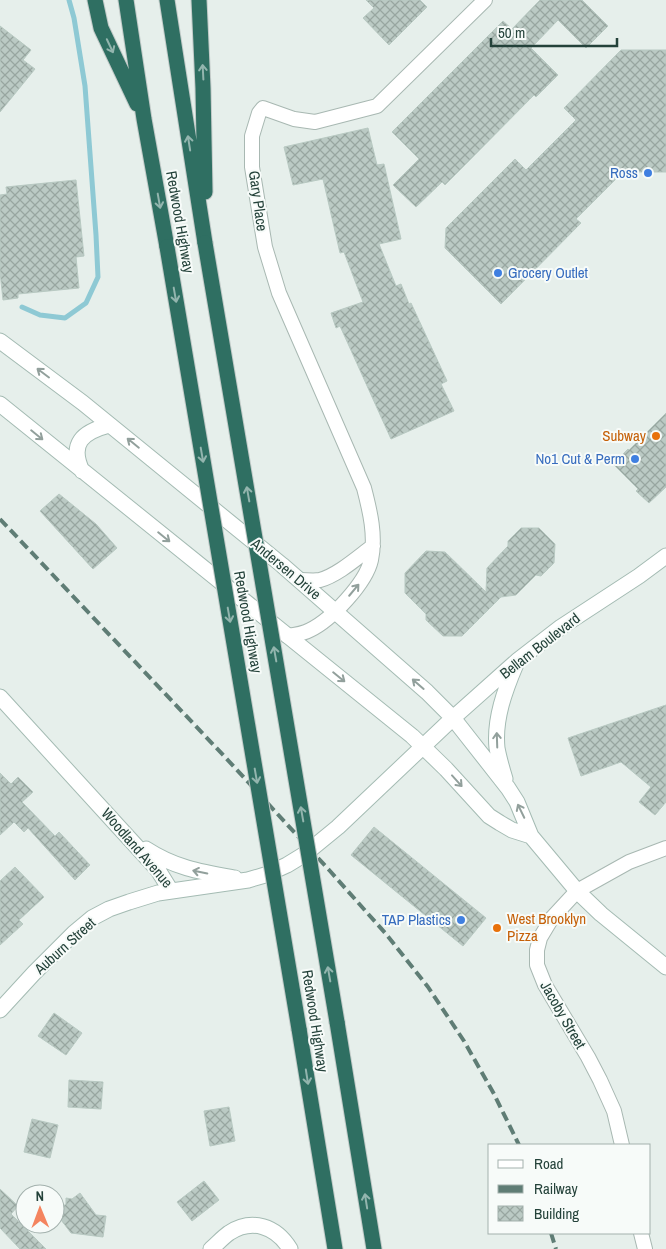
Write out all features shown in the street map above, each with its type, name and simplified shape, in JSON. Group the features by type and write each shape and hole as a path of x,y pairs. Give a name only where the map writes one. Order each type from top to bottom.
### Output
{"highway":[{"path":"95,0 102,28 144,119"},
{"name":"Redwood Highway","path":"126,0 144,119 335,1249"},
{"name":"Redwood Highway","path":"167,0 205,243 374,1249"},
{"path":"199,0 204,88 205,243"}],"main road":[{"name":"Andersen Drive","path":"0,341 109,425 300,580 427,692 452,718 508,788 517,802 531,836 578,891 601,914 666,967"},
{"path":"0,404 423,746 488,816 512,830 531,836"},
{"path":"82,471 76,452 78,445 82,439 94,430 109,425"},
{"name":"Bellam Boulevard","path":"423,746 452,718 518,661 561,627 666,556"},
{"path":"508,788 497,748 497,724 504,695 518,661"},
{"name":"Woodland Avenue","path":"0,697 158,870 171,891 248,880 265,875 305,854 367,801 423,746"},
{"path":"130,839 159,858 174,864 202,872 248,880"},
{"name":"Auburn Street","path":"0,1010 41,966 92,918 129,902 171,891"},
{"path":"211,1249 229,1233 252,1225 262,1226 272,1231 282,1238 290,1249"}],"street":[{"name":"Gary Place","path":"288,636 308,632 317,626 336,611 364,578 372,558 372,529 364,488 280,293 270,264 265,247 252,167 252,136 259,114 263,108 294,119 315,122 376,106 485,0"},
{"path":"300,580 310,581 328,577 373,546"},
{"name":"Jacoby Street","path":"622,1144 614,1111 600,1080 544,985 537,965 537,950 546,926 578,891 629,862 666,848"},
{"path":"641,1234 645,1249"}],"building":[{"path":"366,0 420,0 427,7 389,45 363,18 374,8"},
{"path":"540,0 582,0 608,26 586,48 558,20 531,48 558,75 536,97 534,95 445,185 442,182 416,207 393,185 419,159 392,132 503,21 512,29"},
{"path":"0,26 31,50 23,60 35,69 0,112"},
{"path":"621,50 666,50 666,172 623,172 576,219 581,223 501,304 445,248 446,228 515,159 526,170 576,120 564,108"},
{"path":"368,128 377,165 384,164 401,239 379,244 396,286 401,284 447,381 441,384 454,411 391,439 340,326 336,328 331,313 363,302 344,252 340,253 323,179 293,185 284,147"},
{"path":"76,180 84,256 76,257 79,288 18,294 18,298 3,300 0,272 0,195 7,194 6,187"},
{"path":"666,413 666,487 649,503 613,464"},
{"path":"59,494 96,524 117,548 93,569 40,511"},
{"path":"521,528 539,528 555,544 554,563 541,576 536,575 516,595 501,597 462,636 443,636 426,620 426,614 405,593 405,573 426,551 445,552 486,592 487,568 508,546 508,541"},
{"path":"666,705 666,802 655,815 639,802 651,787 621,762 581,776 568,738"},
{"path":"0,773 11,784 18,777 33,792 22,802 55,836 59,832 90,865 75,880 28,828 24,832 14,822 0,835"},
{"path":"374,827 486,918 463,946 351,855"},
{"path":"15,867 44,897 19,920 23,924 0,945 0,881"},
{"path":"54,1013 82,1033 66,1055 38,1036"},
{"path":"69,1080 103,1082 101,1109 68,1107"},
{"path":"229,1107 235,1141 210,1146 204,1111"},
{"path":"32,1119 58,1125 50,1158 24,1152"},
{"path":"204,1181 219,1200 192,1221 177,1202"},
{"path":"0,1189 15,1203 15,1209 11,1214 15,1218 15,1234 31,1234 46,1249 20,1249 0,1228"},
{"path":"80,1193 96,1215 106,1216 103,1237 71,1233 65,1225 65,1205 66,1198 72,1199"}],"waterway":[{"path":"22,307 40,315 65,318 86,303 98,277 85,86 74,18 69,0"}],"railway":[{"path":"0,519 225,757 386,934 428,987 464,1041 494,1094 519,1144"},
{"path":"551,1234 556,1249"}],"place":[{"name":"Ross","path":"648,173"},
{"name":"Grocery Outlet","path":"498,273"},
{"name":"Subway","path":"656,436"},
{"name":"No1 Cut & Perm","path":"635,459"},
{"name":"TAP Plastics","path":"461,920"},
{"name":"West Brooklyn Pizza","path":"497,928"}]}
